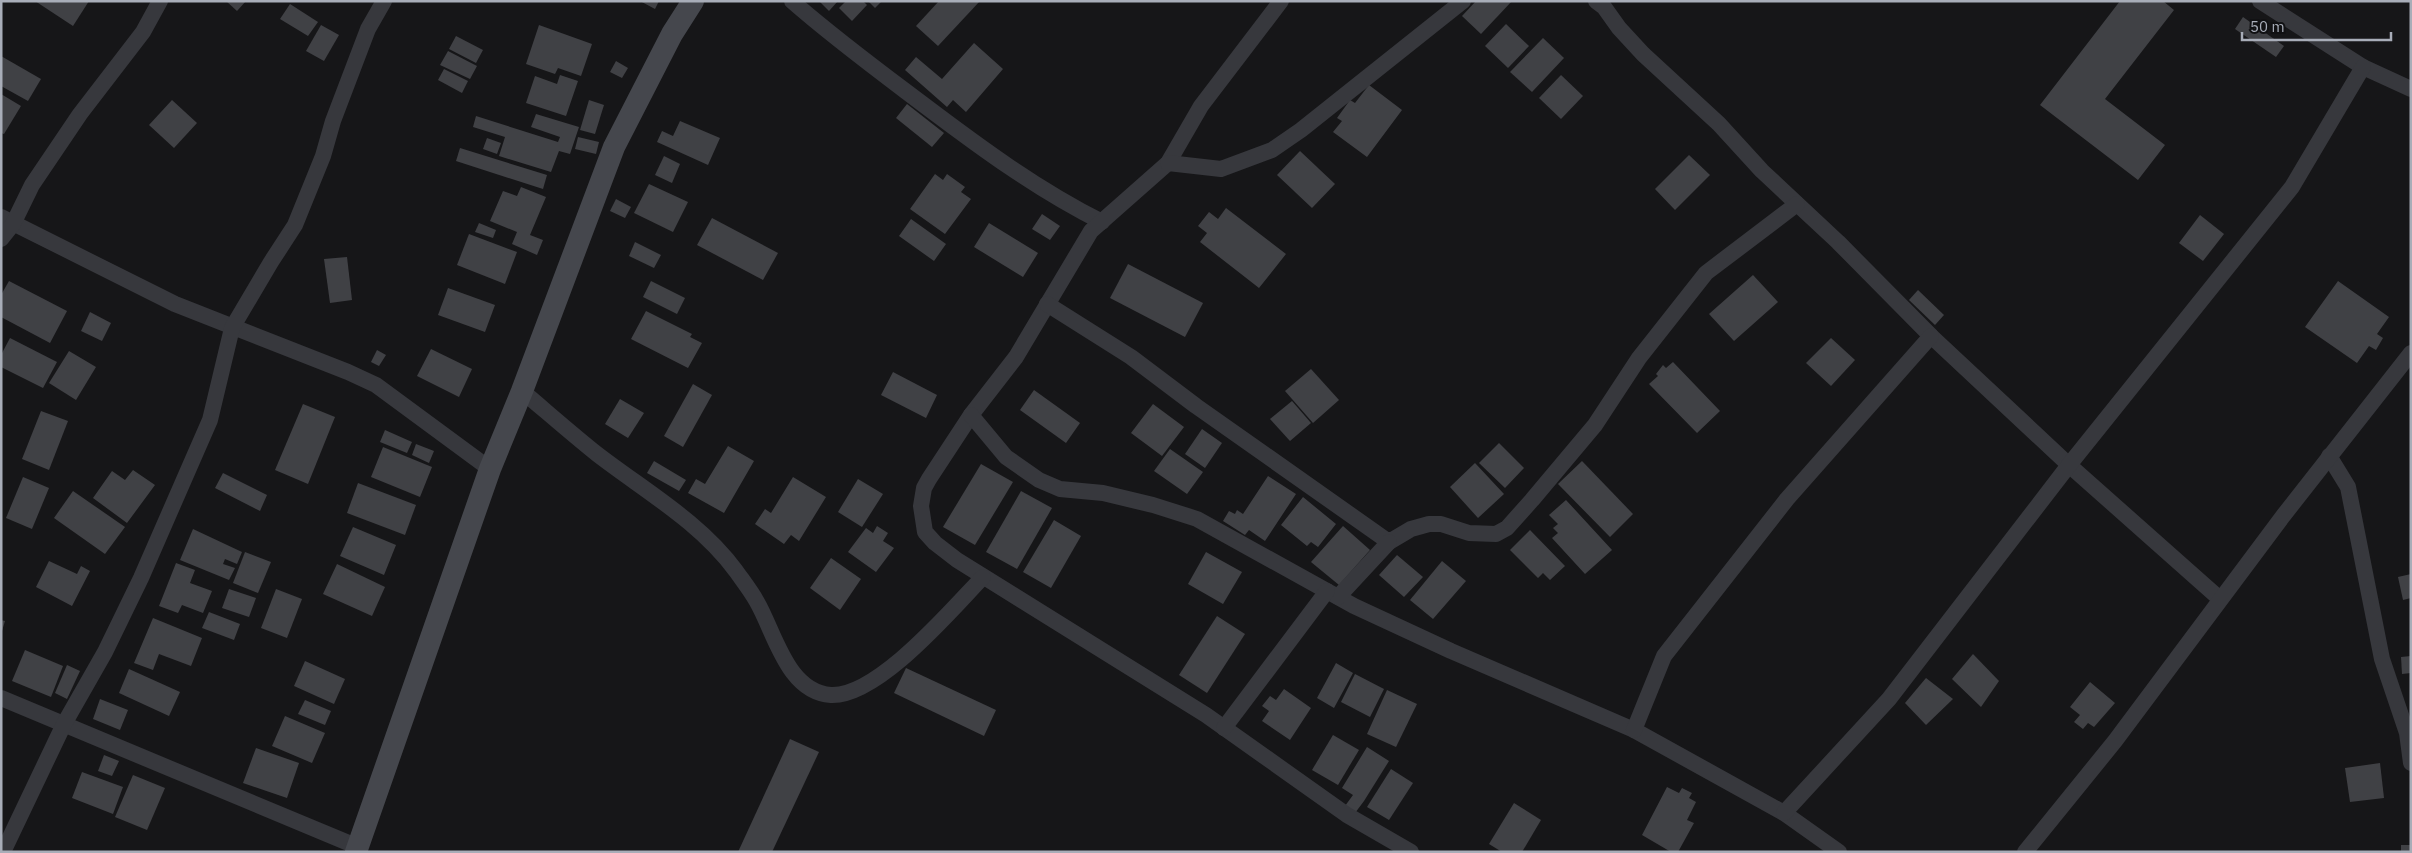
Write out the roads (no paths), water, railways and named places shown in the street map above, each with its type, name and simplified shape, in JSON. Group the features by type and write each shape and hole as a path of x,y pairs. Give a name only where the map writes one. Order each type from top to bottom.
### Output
{"main road":[{"path":"357,849 490,468 522,391 614,147 672,34 693,1"}],"street":[{"path":"1,239 7,220 80,114 143,32 160,1"},
{"path":"3,852 64,724 101,660 142,578 210,420 232,328 295,225 323,156 333,121 368,29 384,1"},
{"path":"792,1 834,38 955,128 1040,188 1102,222"},
{"path":"1281,1 1201,106 1168,163 1091,231 1016,357 971,415 924,488 921,514 925,532 935,543 983,577 1224,728 1348,815 1410,852"},
{"path":"1168,163 1221,170 1272,150 1301,130 1463,1"},
{"path":"1596,1 1604,7 1619,28 1643,54 1719,124 1762,171 1932,336 2069,465 2220,599"},
{"path":"2260,1 2363,67 2411,89"},
{"path":"1784,813 1890,699 2069,465 2292,187 2363,67"},
{"path":"1224,728 1333,594 1389,542 1411,529 1429,524 1441,524 1469,533 1496,534 1507,528 1595,424 1639,358 1706,273 1797,204"},
{"path":"7,220 175,304 348,372 376,385 490,468"},
{"path":"1047,304 1131,357 1196,406 1389,542"},
{"path":"1634,730 1664,656 1787,499 1932,336"},
{"path":"2025,852 2115,741 2329,456 2411,353"},
{"path":"522,391 596,453 692,524 735,569 751,593 793,673 804,684 819,692 834,695 860,689 911,651 983,577"},
{"path":"971,415 1006,457 1039,480 1060,489 1103,493 1154,505 1197,520 1333,594 1459,655 1634,730 1784,813 1839,852"},
{"path":"2329,456 2348,487 2382,660 2407,733 2411,763"},
{"path":"1,698 357,849"}]}
